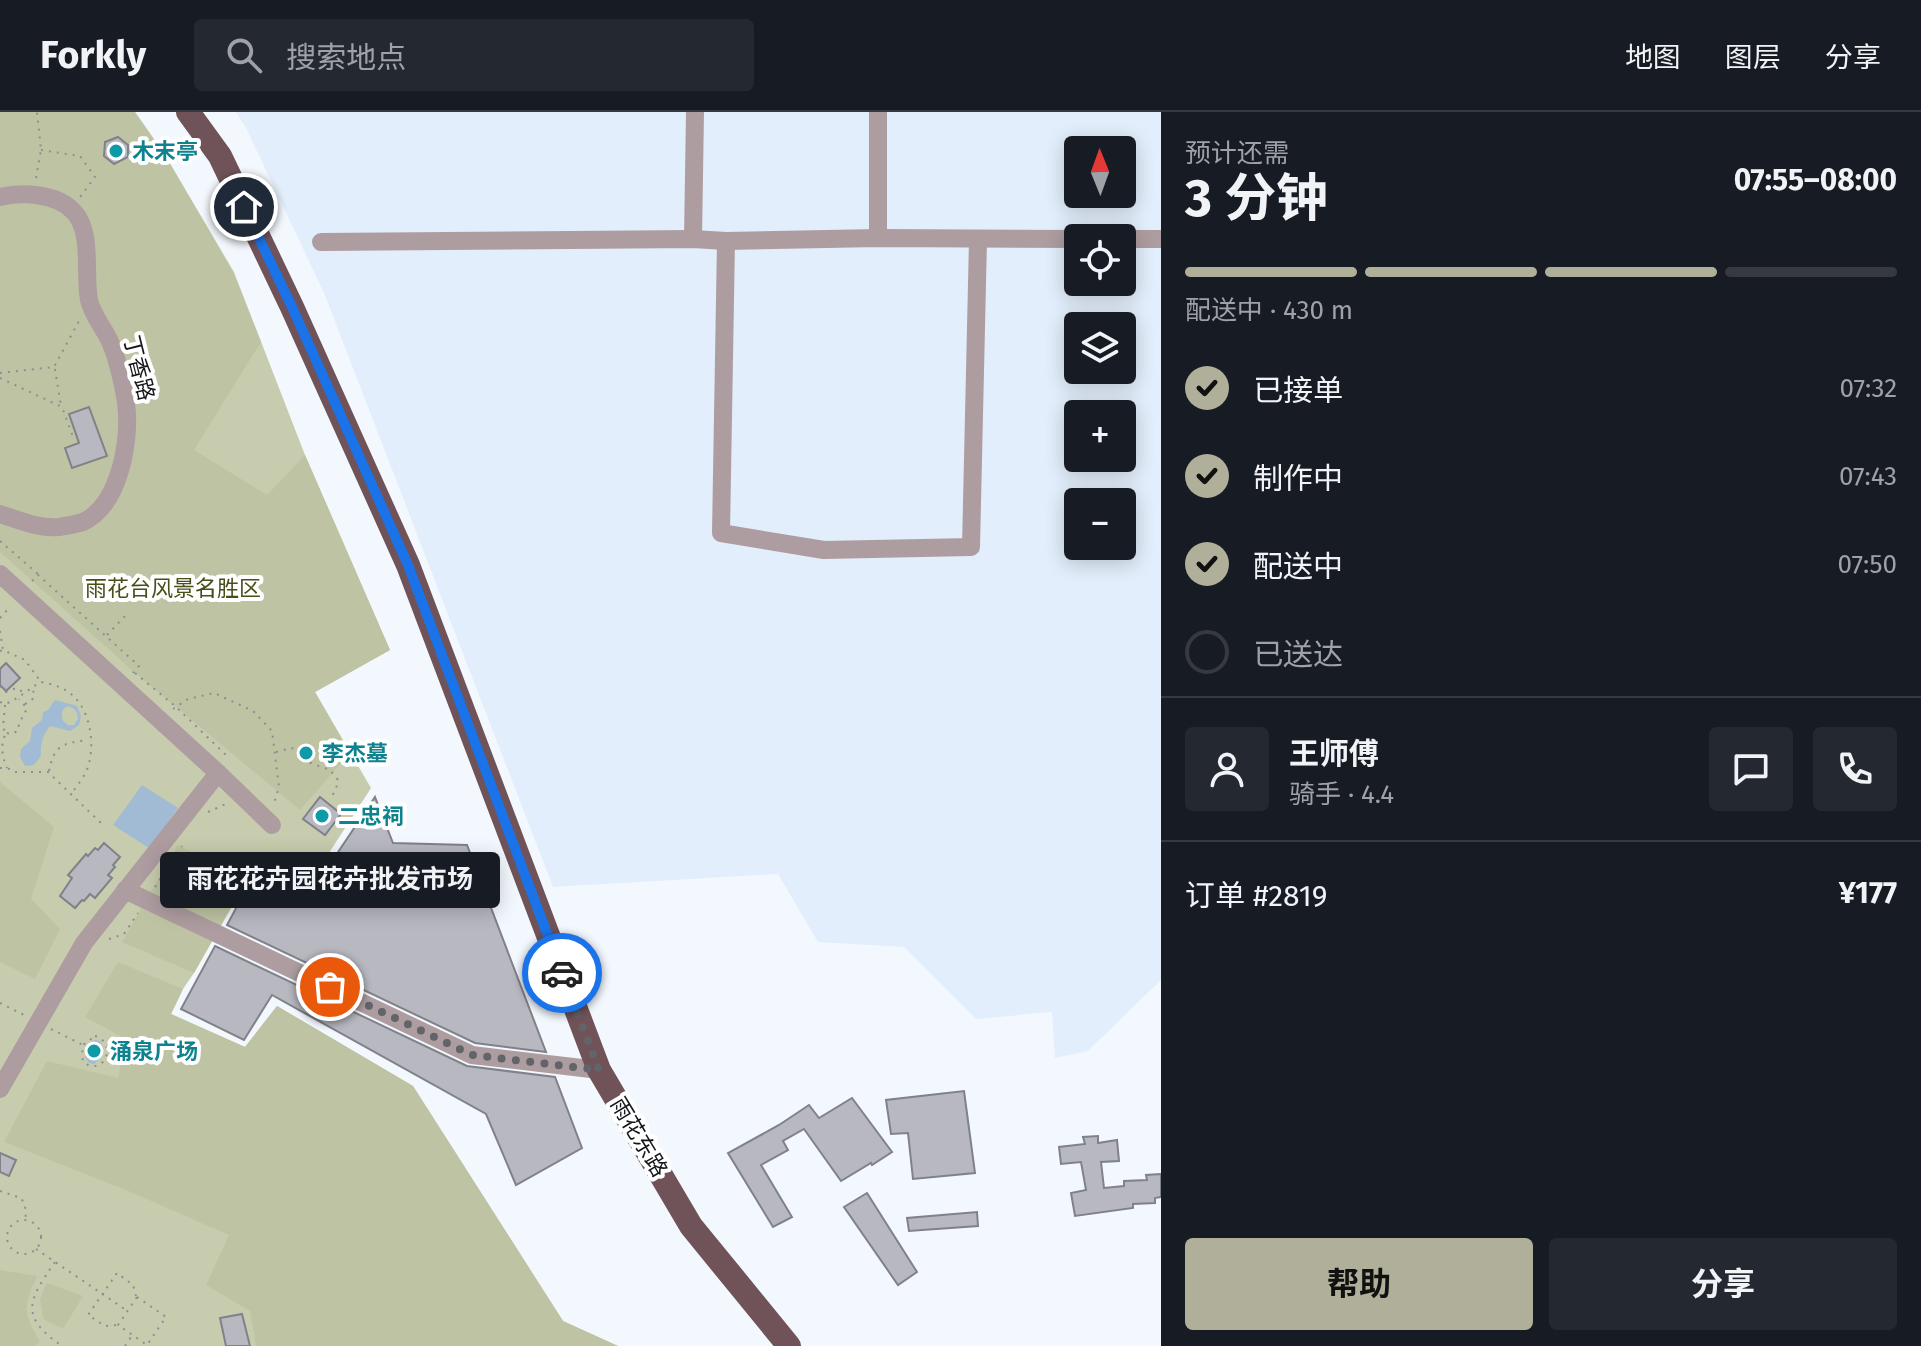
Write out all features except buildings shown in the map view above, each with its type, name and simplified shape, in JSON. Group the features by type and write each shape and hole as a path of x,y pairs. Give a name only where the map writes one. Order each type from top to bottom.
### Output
{"main road":[{"name":"雨花东路","path":"188,112 220,156 408,565 599,1070 691,1226 789,1346"}],"street":[{"path":"693,239 695,112"},
{"path":"878,112 878,238"},
{"path":"0,197 34,194 57,200 72,209"},
{"name":"丁香路","path":"0,514 33,525 56,527 83,522 104,505 118,480 125,447 126,404 111,345 89,303 81,221 72,209"},
{"path":"321,242 1064,239"},
{"path":"1136,239 1161,239"},
{"path":"726,241 721,533 824,550 971,547 978,240"},
{"path":"0,574 128,679 163,723 268,821"},
{"path":"1,1085 84,943 218,773"},
{"path":"125,890 472,1055 599,1070"}],"path":[{"path":"34,194 41,150 37,112"},
{"path":"41,150 80,156 95,177 72,209"},
{"path":"73,437 62,407 54,367 89,303"},
{"path":"0,373 54,367"},
{"path":"0,378 62,407"},
{"path":"0,541 139,666 128,679 175,706 226,755 218,773"},
{"path":"21,593 38,575"},
{"path":"106,636 127,614"},
{"path":"0,631 1,650 25,660 41,682"},
{"path":"0,702 5,704 19,699 41,682 55,685 71,694 82,706 88,720 91,750 86,773 71,794"},
{"path":"0,686 6,692 16,688 23,693"},
{"path":"24,705 34,697 32,687"},
{"path":"163,723 175,706 188,699 214,693 253,711 272,731 275,752 279,787 268,821"},
{"path":"5,704 1,727 11,734 18,731 18,724 27,708 19,699"},
{"path":"6,733 2,756 7,768"},
{"path":"48,772 57,748 70,742 90,740"},
{"path":"275,752 292,748 305,761 330,770 338,780 331,798"},
{"path":"0,768 15,772 48,772 101,823"},
{"path":"192,806 203,814 220,808 239,794"},
{"path":"101,942 124,934 186,840"},
{"path":"0,1003 83,1045"},
{"path":"95,1036 102,1038 107,1049 103,1062 96,1066 84,1063 83,1045 95,1036"},
{"path":"0,1191 21,1198 25,1205 26,1221"},
{"path":"26,1221 36,1225 41,1240 36,1249 20,1254 8,1242 8,1231 16,1222 26,1221"},
{"path":"36,1249 127,1311"},
{"path":"55,1262 33,1297 33,1308 34,1319 40,1329 61,1345"},
{"path":"117,1273 133,1285 137,1297 166,1317 147,1345 118,1325 105,1326 88,1315 102,1294 117,1273"},
{"path":"118,1325 137,1297"},
{"path":"125,1346 133,1335"},
{"path":"54,1346 61,1345"}],"shaded area":[{"path":"236,112 1161,112 1161,980 1088,1051 1055,1058 1052,1012 976,1019 904,947 818,942 778,874 553,887 324,293"}],"green space":[{"name":"雨花台风景名胜区","path":"0,112 135,112 165,155 234,272 305,455 390,650 315,692 371,788 305,890 257,863 171,1014 245,1047 277,1006 413,1086 563,1321 618,1346 0,1346"},
{"path":"0,112 135,112 165,155 233,272 261,342 194,450 267,495 305,455 390,650 315,692 350,753 300,810 134,672 0,552"},
{"path":"0,782 54,827 31,899 60,929 35,979 0,962"},
{"path":"178,845 246,880 194,973 122,942"},
{"path":"118,962 183,989 171,1014 245,1047 277,1006 413,1086 563,1321 618,1346 256,1346 250,1311 206,1285 229,1235 4,1142 47,1061 118,1078 126,1039 85,1017"},
{"path":"0,1270 37,1276 27,1303 30,1324 40,1342 36,1346 0,1346"},
{"path":"47,1283 83,1296 63,1329 43,1319 40,1299"}],"water":[{"path":"55,700 77,706 81,716 79,725 70,731 50,726 42,740 41,756 34,765 25,766 20,757 21,749 30,741 32,728 42,720 43,712","holes":["67,706 76,710 78,719 74,725 68,725 62,719"]},
{"path":"142,785 178,808 149,848 113,825"},
{"path":"94,1040 100,1041 103,1047 101,1058 94,1064 85,1057 87,1046"}],"way so far":[{"path":"330,987 472,1055 599,1070 562,973"}],"place":[{"name":"木末亭","path":"116,151"},
{"name":"李杰墓","path":"306,753"},
{"name":"二忠祠","path":"322,816"},
{"name":"雨花花卉园花卉批发市场","path":"330,987"},
{"name":"涌泉广场","path":"94,1051"}],"route":[{"path":"244,207 408,565 562,973"}]}
